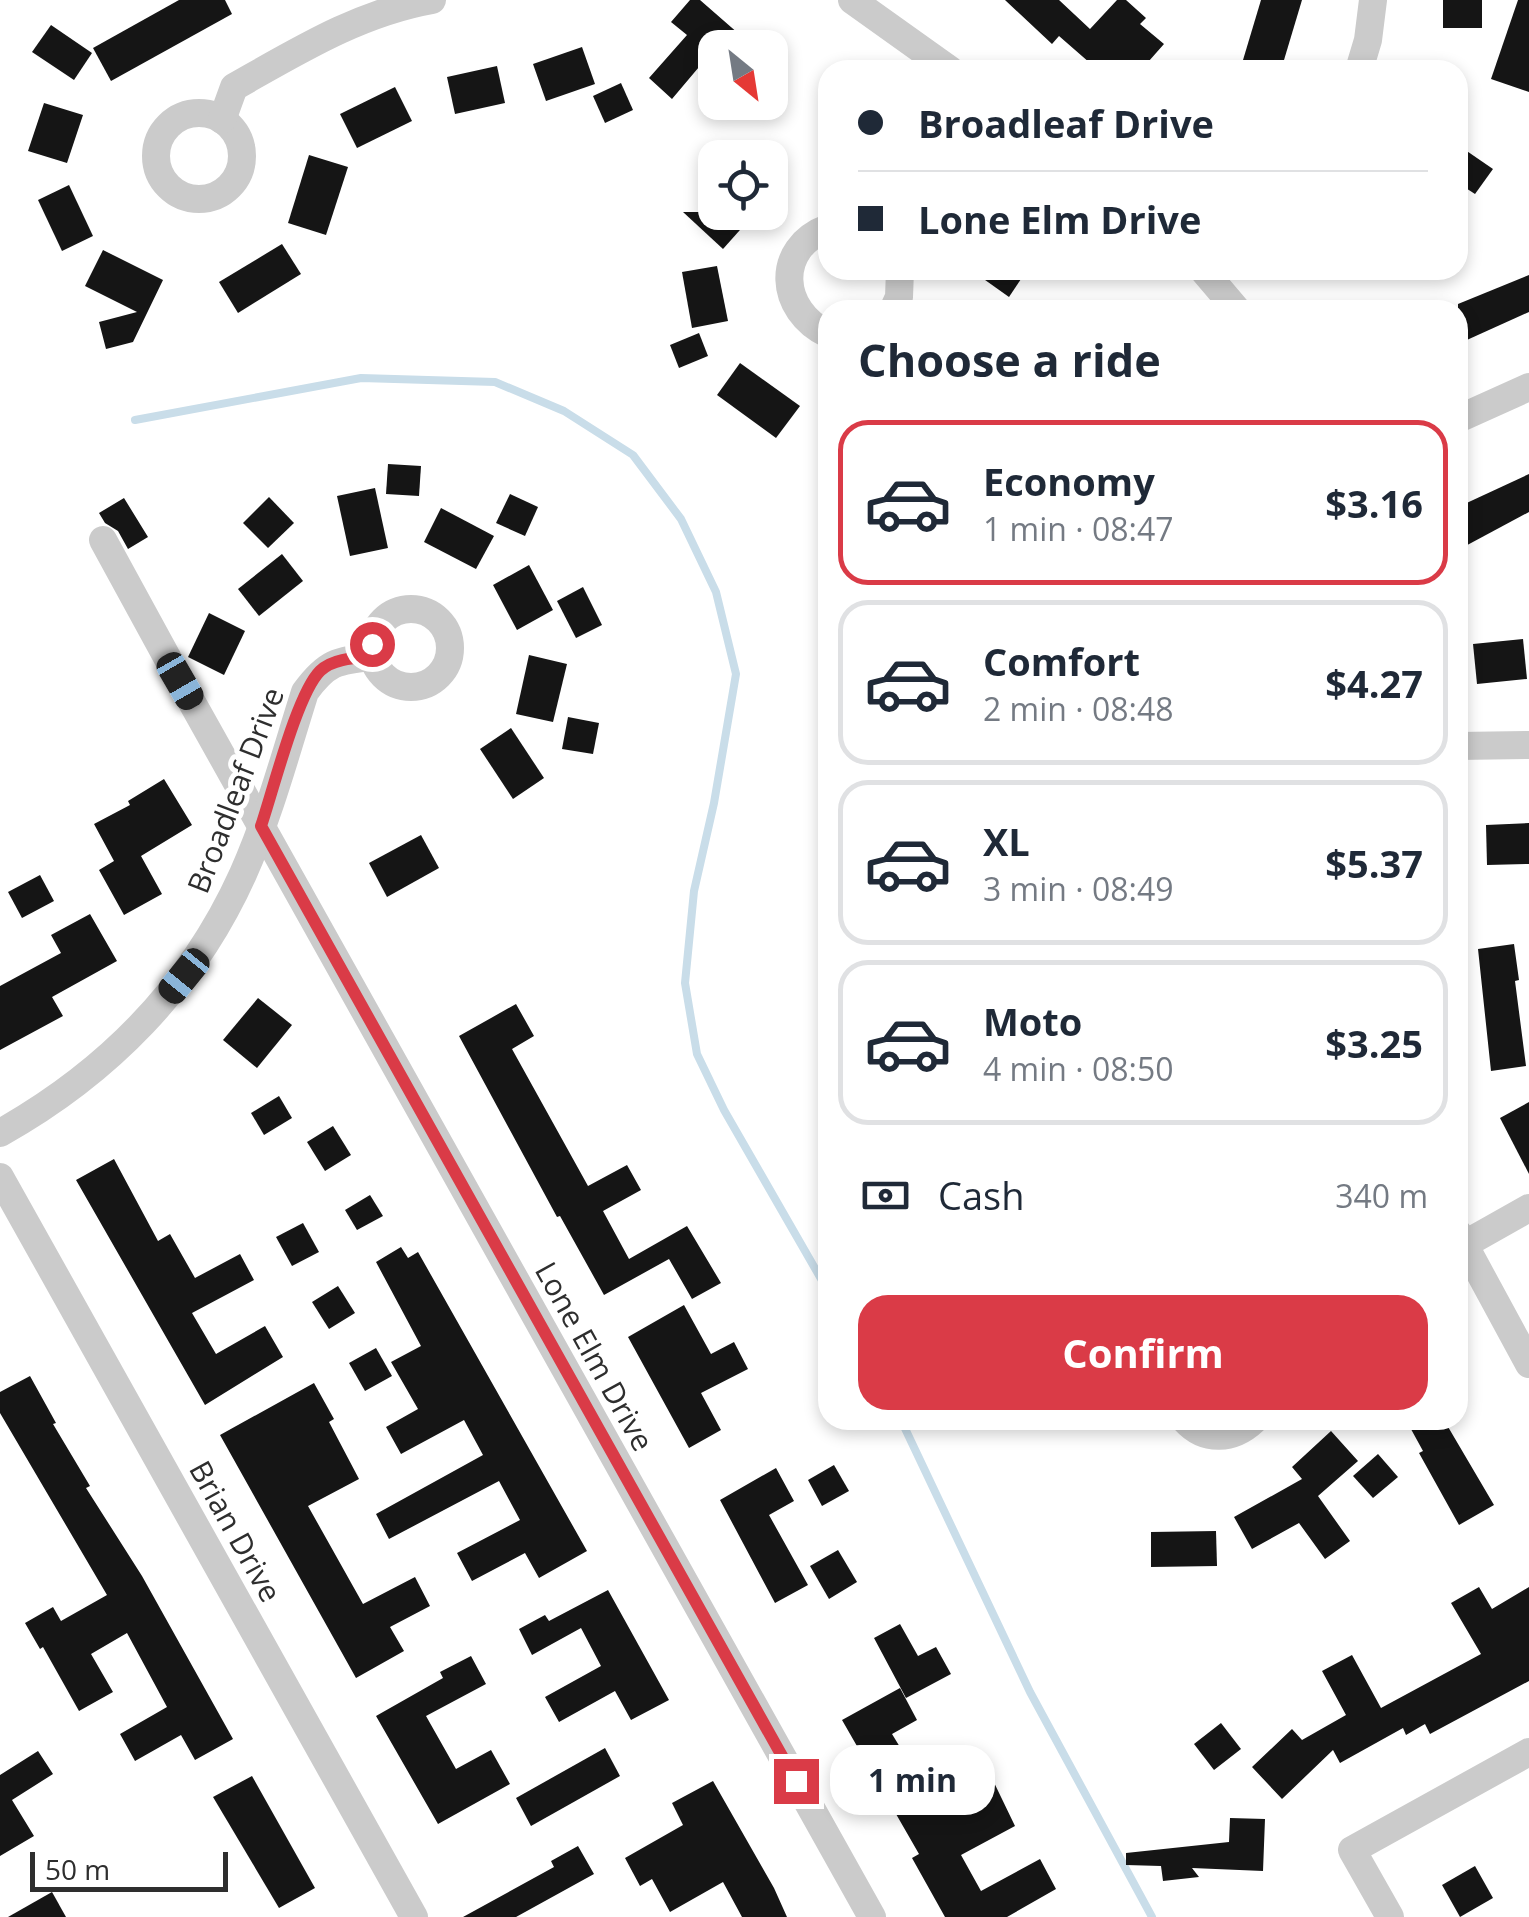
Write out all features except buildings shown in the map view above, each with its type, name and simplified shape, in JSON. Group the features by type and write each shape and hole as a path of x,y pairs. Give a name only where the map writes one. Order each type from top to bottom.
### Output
{"street":[{"path":"222,120 234,87 368,16 432,0"},
{"path":"852,0 936,60"},
{"path":"1362,60 1373,0"},
{"path":"818,234 795,254 789,286 801,316 818,330"},
{"path":"1212,280 1228,300"},
{"path":"1468,415 1529,386"},
{"name":"Lone Elm Drive","path":"103,540 872,1917"},
{"name":"Broadleaf Drive","path":"0,1133 58,1098 102,1064 149,1019 184,976 217,926 244,872 305,692 322,668 346,659 372,657"},
{"path":"1468,746 1529,746"},
{"name":"Brian Drive","path":"0,1177 414,1917"},
{"path":"1468,1238 1529,1208"},
{"path":"1468,1258 1529,1364"},
{"path":"1198,1430 1214,1436 1243,1430"},
{"path":"1390,1917 1352,1850 1529,1752"}],"waterway":[{"path":"135,420 361,378 495,382 564,411 633,455 681,519 716,592 736,674 694,891 685,983 697,1054 724,1110 818,1274"},
{"path":"906,1430 1030,1692 1152,1917"}],"route":[{"path":"372,644 372,657 346,659 322,668 305,692 261,826 796,1781"}]}
